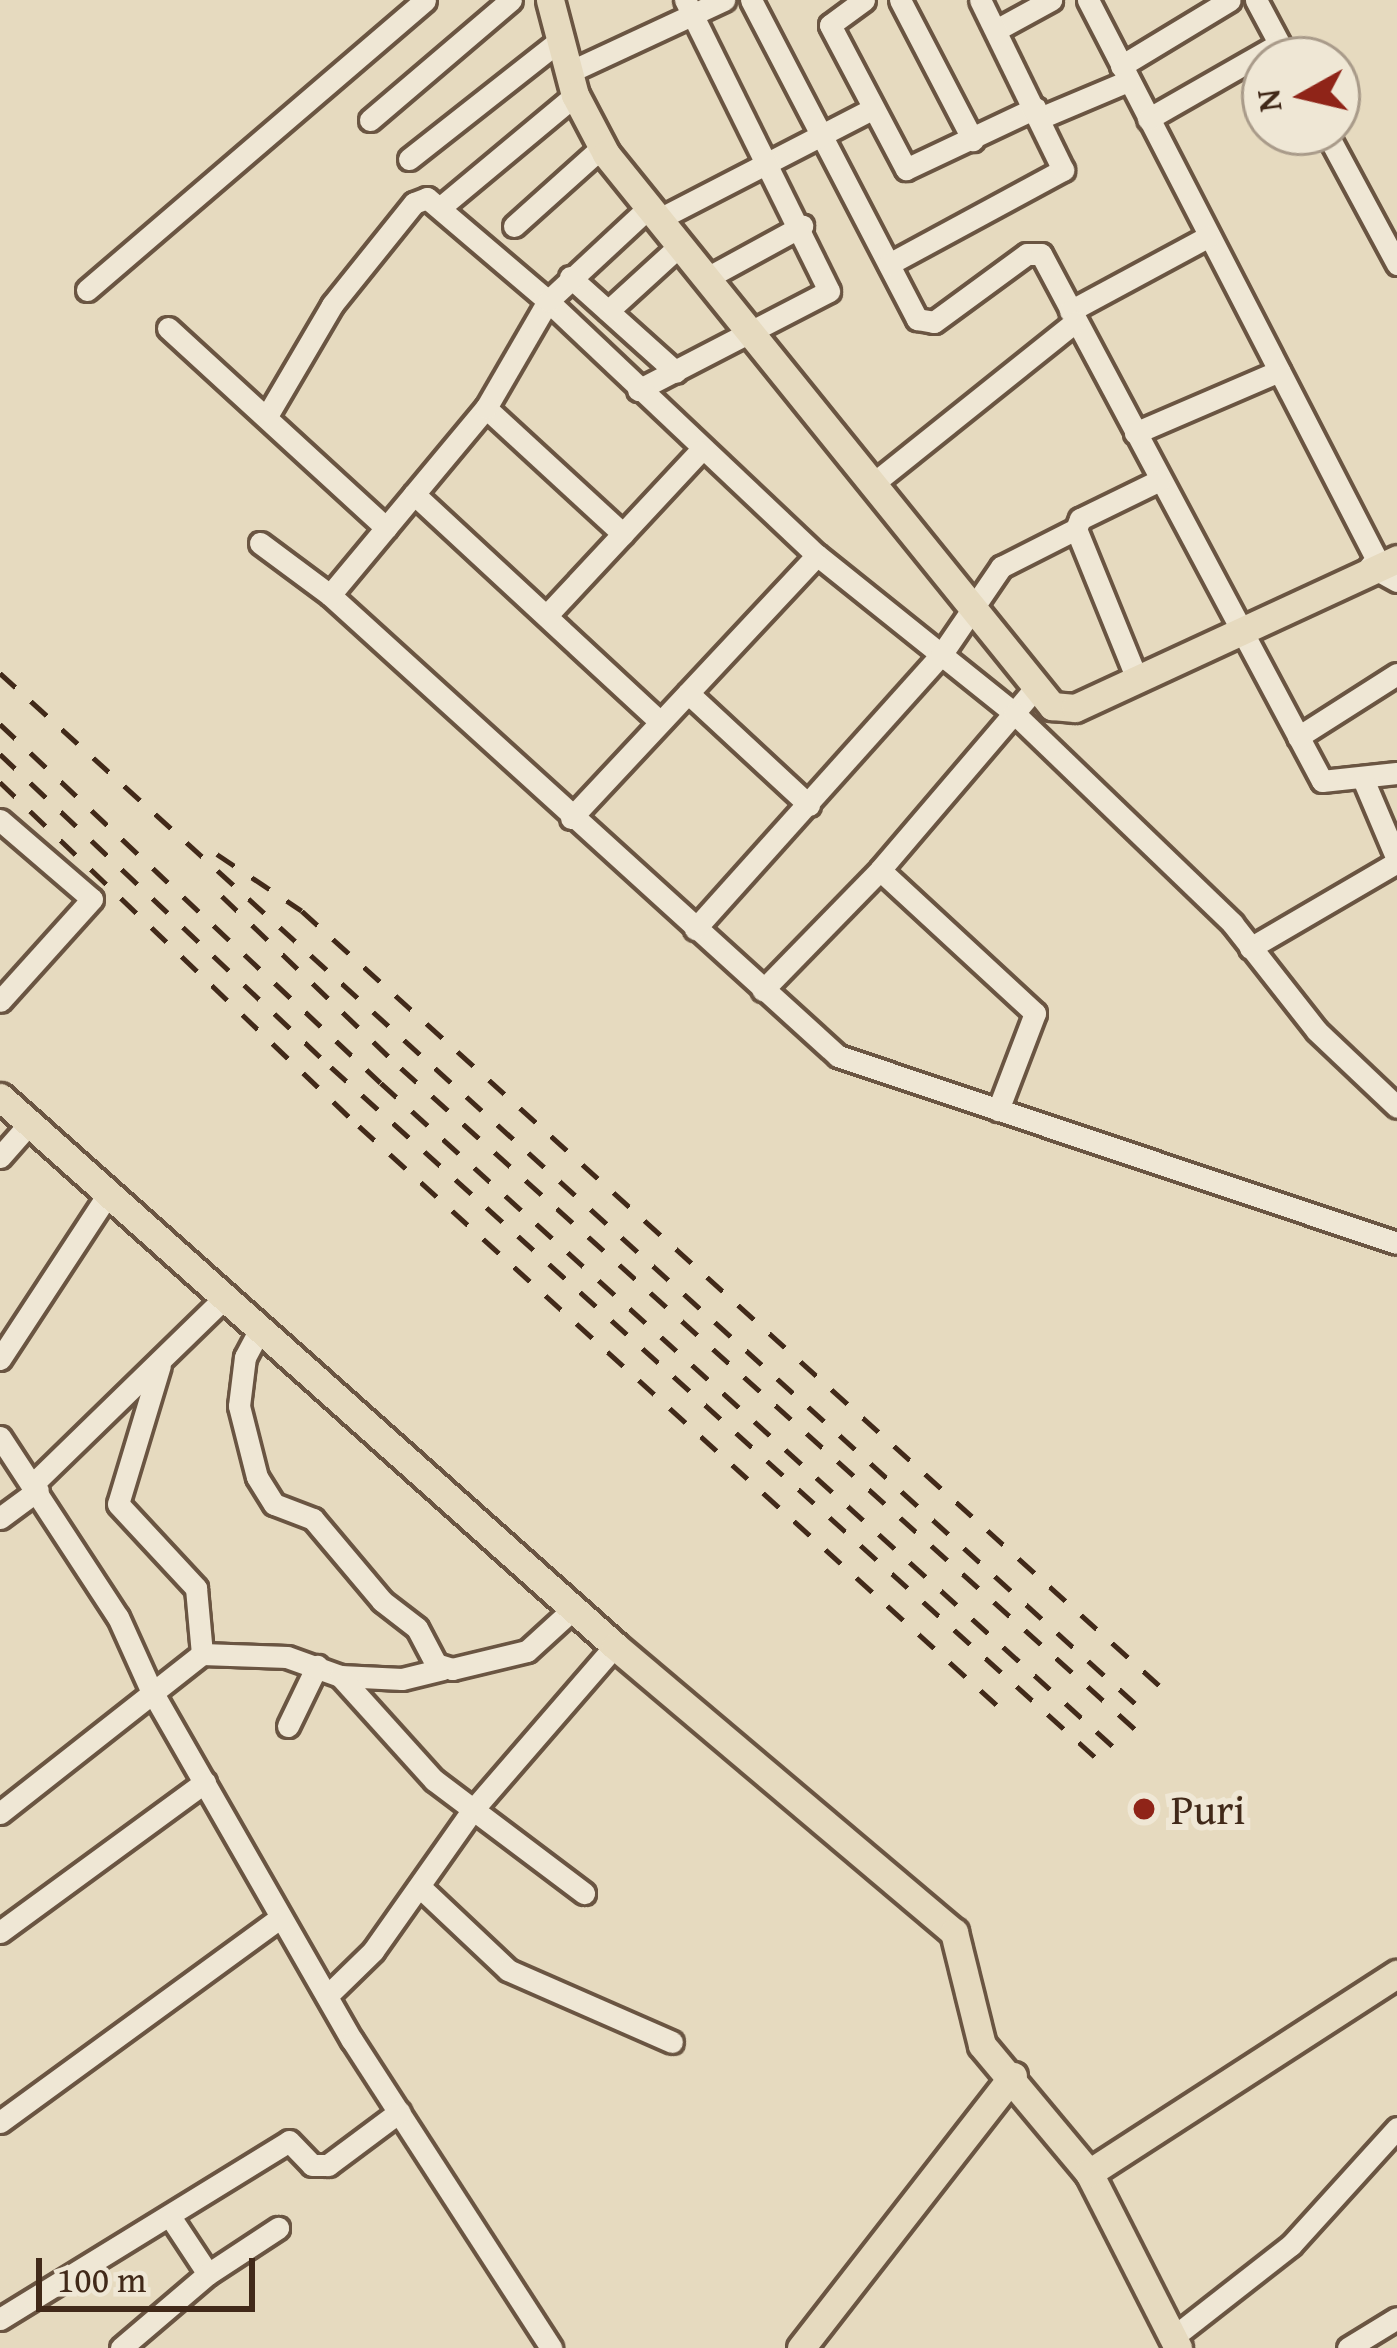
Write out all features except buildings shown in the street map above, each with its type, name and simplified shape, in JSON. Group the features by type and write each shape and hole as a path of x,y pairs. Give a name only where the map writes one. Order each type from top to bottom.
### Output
{"main road":[{"path":"550,0 572,84 602,147 1036,687 1066,710 1389,565"},
{"path":"0,1097 615,1646 954,1931 976,2032 1089,2174 1175,2343"},
{"path":"1089,2174 1397,1974"},
{"path":"801,2348 1012,2076"}],"street":[{"path":"87,290 425,0"},
{"path":"370,120 511,0"},
{"path":"442,206 572,84 690,9 724,0"},
{"path":"752,0 922,324 1034,253 1322,782 1397,773"},
{"path":"864,0 830,25 906,169 1125,73 1230,0"},
{"path":"899,0 973,140"},
{"path":"889,264 1061,175 1038,113 980,0"},
{"path":"996,30 1052,0"},
{"path":"1088,0 1279,371 1389,565"},
{"path":"1256,0 1275,36"},
{"path":"638,390 829,292 802,226 690,9"},
{"path":"409,159 560,40"},
{"path":"1148,119 1241,73"},
{"path":"330,595 486,408 548,301 570,277 652,214 872,109"},
{"path":"514,226 602,147"},
{"path":"1339,156 1397,264"},
{"path":"267,416 332,305 414,203 427,198 442,206 548,301 700,452 817,555 1014,713 1250,948 1317,1031 1397,1107"},
{"path":"705,279 802,226"},
{"path":"874,483 1072,316 1209,236"},
{"path":"608,311 678,247"},
{"path":"570,277 676,372"},
{"path":"168,328 386,528"},
{"path":"1135,433 1279,371"},
{"path":"486,408 623,534"},
{"path":"548,614 700,452"},
{"path":"695,929 941,655 1001,567 1076,529 1080,519 1160,480"},
{"path":"414,494 660,722"},
{"path":"1076,529 1137,680"},
{"path":"260,543 330,595 838,1056 1397,1243"},
{"path":"571,818 817,555"},
{"path":"1298,737 1397,674"},
{"path":"763,990 880,870 1036,687"},
{"path":"688,693 809,805"},
{"path":"1250,948 1397,861 1363,779"},
{"path":"0,820 92,899 0,1001"},
{"path":"880,870 1035,1013 998,1110"},
{"path":"0,1156 30,1124"},
{"path":"0,1358 109,1194"},
{"path":"0,1518 225,1298"},
{"path":"260,1329 239,1379 238,1406 257,1477 282,1511 313,1520 382,1601 417,1628 443,1669"},
{"path":"160,1365 118,1504 196,1588 202,1654"},
{"path":"0,1438 118,1617 150,1688 280,1918 551,2348"},
{"path":"0,1814 150,1688 202,1654 249,1652 317,1666 340,1676 402,1679 527,1652 573,1609"},
{"path":"328,1994 420,1887 471,1812 615,1646"},
{"path":"288,1726 317,1666"},
{"path":"340,1676 417,1765 471,1812 584,1893"},
{"path":"0,1932 205,1782"},
{"path":"420,1887 508,1970 672,2042"},
{"path":"0,2122 280,1918"},
{"path":"0,2319 171,2218 289,2141 312,2165 328,2165 399,2112"},
{"path":"1175,2343 1291,2245 1397,2128"},
{"path":"171,2218 208,2274"},
{"path":"121,2348 208,2274 278,2228"},
{"path":"1348,2348 1397,2318"}],"railway":[{"path":"0,673 1148,1715"},
{"path":"0,724 381,1083 1116,1749"},
{"path":"0,754 331,1067 1104,1765"},
{"path":"0,782 359,1126 1010,1717"},
{"path":"217,854 302,911 1169,1694"},
{"path":"222,896 401,1068 1135,1729"}],"place":[{"name":"Puri","path":"1144,1809"}]}
